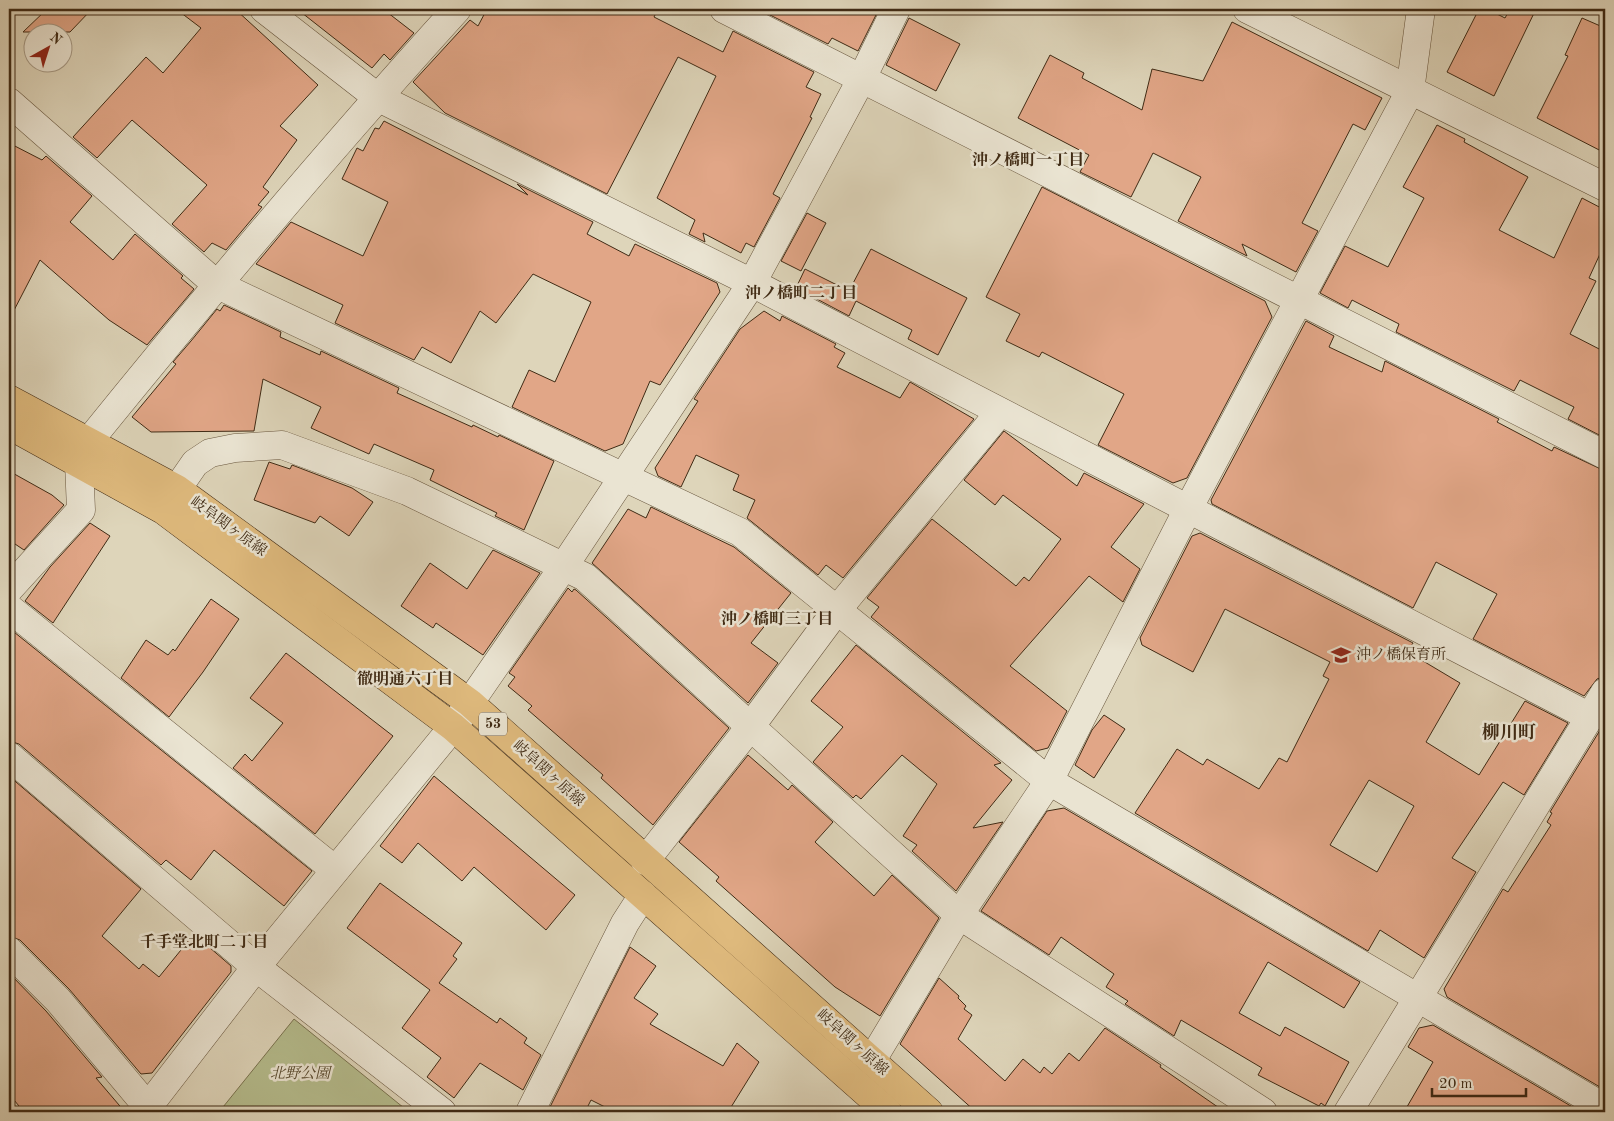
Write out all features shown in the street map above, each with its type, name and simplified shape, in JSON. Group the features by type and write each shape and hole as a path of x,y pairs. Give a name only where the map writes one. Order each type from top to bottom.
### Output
{"main road":[{"name":"岐阜関ヶ原線","path":"9,399 163,510 453,727 888,1112"},
{"name":"岐阜関ヶ原線","path":"9,426 84,452 176,489 470,703 645,861 929,1112"}],"street":[{"path":"264,9 377,97 752,283 1590,717"},
{"path":"9,588 81,510 84,452 216,284 377,97 457,9"},
{"path":"724,9 1605,455"},
{"path":"9,951 58,1000 148,1110 256,967 453,727 624,478 752,283 862,78 896,9"},
{"path":"1247,9 1605,187"},
{"path":"872,1060 959,916 1049,781 1188,509 1410,91 1421,9"},
{"path":"9,102 216,284 740,532 1049,781 1605,1108"},
{"path":"645,861 750,727 838,610 1000,412"},
{"path":"176,489 195,463 210,453 235,448 282,445 407,491 585,577 959,916 1262,1112"},
{"path":"9,608 335,870"},
{"path":"1348,1112 1605,692"},
{"path":"9,756 256,967 402,1083 442,1112"},
{"path":"530,1112 625,923 643,895"}],"green space":[{"name":"北野公園","path":"294,1019 409,1112 219,1112"}],"building":[{"path":"47,9 92,9 72,30 72,22 33,22"},
{"path":"176,9 235,9 318,85 280,126 297,140 263,187 269,192 258,205 262,207 226,250 212,243 204,252 172,224 207,185 132,120 97,158 73,137 146,57 163,73 201,28"},
{"path":"297,9 383,9 414,33 390,60 384,54 372,68"},
{"path":"487,9 658,9 654,17 723,52 733,31 814,72 806,87 821,94 810,117 812,118 773,194 780,198 754,247 746,243 741,253 703,233 705,242 689,234 695,220 657,198 716,76 678,57 607,194 445,113 413,82 470,20 478,26"},
{"path":"758,9 879,9 858,51 832,38 828,44"},
{"path":"1479,9 1487,9 1505,18 1510,9 1536,9 1494,96 1447,72"},
{"path":"909,18 960,44 936,91 886,65"},
{"path":"1582,18 1605,28 1605,153 1537,118 1568,56 1565,55"},
{"path":"1232,22 1382,98 1365,130 1353,124 1302,223 1318,231 1296,272 1242,244 1247,256 1178,221 1201,177 1153,153 1131,197 1080,172 1089,155 1018,118 1050,55 1084,73 1082,78 1142,110 1152,69 1203,81"},
{"path":"384,121 528,195 517,184 593,222 587,234 629,256 635,244 717,283 720,292 660,385 650,381 623,444 605,451 512,407 529,370 555,382 591,302 533,274 496,323 480,311 451,363 422,347 414,360 335,323 343,305 256,264 291,222 363,256 388,202 342,179 357,148 363,151 375,128 379,129"},
{"path":"1437,125 1465,139 1464,142 1528,177 1499,230 1554,258 1582,198 1605,210 1605,243 1589,278 1596,281 1570,334 1605,352 1605,438 1568,419 1574,407 1520,380 1514,391 1396,332 1399,324 1352,300 1348,308 1320,293 1345,246 1388,267 1424,198 1403,187"},
{"path":"9,143 42,160 46,156 92,196 70,222 113,260 135,234 183,276 181,278 194,289 147,345 109,320 40,260 9,320"},
{"path":"1042,187 1265,301 1272,317 1187,478 1173,483 1098,445 1124,394 1042,352 1039,357 1006,341 1020,314 986,297"},
{"path":"807,213 826,223 801,271 781,261"},
{"path":"871,249 967,298 938,355 908,339 912,330 856,301 849,316 796,288 805,269 849,291"},
{"path":"224,305 281,332 280,337 320,355 321,351 399,388 397,393 472,427 473,425 498,437 499,435 554,461 524,530 495,516 497,513 430,480 434,470 374,444 369,454 311,428 321,407 263,379 254,431 151,432 132,417 176,364 173,362 217,309 220,311"},
{"path":"764,311 780,321 782,316 836,344 834,347 845,353 837,367 900,398 910,382 974,419 843,578 826,565 818,575 747,518 755,500 733,490 739,475 696,455 681,487 658,476 655,468 698,401 694,399 740,329"},
{"path":"1306,321 1334,336 1329,347 1382,372 1385,361 1499,419 1497,422 1552,451 1554,447 1605,471 1605,676 1597,679 1584,696 1473,639 1497,594 1436,562 1413,608 1212,504 1211,500"},
{"path":"1004,431 1077,486 1084,473 1144,504 1111,547 1140,569 1123,602 1089,576 1010,666 1067,711 1048,748 1036,751 871,617 879,607 867,598 932,519 1016,586 1024,577 1029,581 1061,539 1003,495 995,505 964,480"},
{"path":"269,462 290,469 292,465 352,488 373,502 349,536 320,516 315,523 254,500"},
{"path":"9,471 52,495 64,505 24,550 9,540"},
{"path":"651,507 734,547 791,593 751,643 778,663 748,703 592,563 628,509 646,518"},
{"path":"90,523 110,536 53,623 25,601 50,567"},
{"path":"1200,533 1413,643 1408,652 1460,683 1426,742 1479,775 1525,701 1568,723 1524,795 1503,782 1452,858 1476,872 1424,958 1380,930 1368,951 1135,813 1177,749 1203,765 1207,759 1259,789 1279,758 1287,762 1329,679 1323,676 1330,662 1225,609 1193,672 1142,645 1140,638 1192,536","holes":["1369,780 1414,806 1377,872 1330,845"]},
{"path":"493,550 540,573 483,655 436,623 433,628 401,606 430,563 467,589"},
{"path":"568,588 572,592 574,589 576,590 729,728 653,825 601,778 603,775 528,710 532,706 508,686 515,677 509,673"},
{"path":"211,599 239,619 203,672 169,717 121,678 146,640 168,655 173,649 175,651"},
{"path":"9,628 312,871 284,906 214,850 191,880 166,860 161,865 19,744 9,741"},
{"path":"856,645 1001,763 994,765 1012,780 973,828 1003,822 956,891 912,851 917,845 903,836 937,784 902,755 861,799 856,795 853,798 813,762 843,727 811,701"},
{"path":"286,653 393,736 315,834 233,768 245,754 252,761 283,723 250,698"},
{"path":"1104,715 1125,729 1094,778 1075,765 1092,730"},
{"path":"1605,722 1605,1090 1447,997 1444,989 1503,889 1508,892 1551,825 1547,822 1552,813 1550,812"},
{"path":"748,755 788,790 792,785 833,822 815,842 874,896 892,875 939,918 880,1016 835,987 716,881 719,877 679,842"},
{"path":"9,776 141,889 102,936 139,969 143,964 159,977 194,934 231,966 231,972 152,1073 141,1074 69,989 20,940 9,936"},
{"path":"434,776 575,895 546,930 474,867 462,881 418,843 402,863 380,846"},
{"path":"1064,808 1360,982 1344,1008 1268,962 1239,1013 1280,1036 1285,1027 1349,1062 1325,1106 1321,1103 1319,1106 1258,1075 1262,1068 1181,1020 1174,1036 1125,1004 1128,1001 1106,987 1114,974 1061,937 1049,955 981,911 1047,811"},
{"path":"380,883 462,943 453,956 457,959 439,983 497,1023 500,1018 527,1038 524,1043 541,1055 523,1090 480,1063 454,1098 427,1077 441,1058 402,1028 430,990 347,928"},
{"path":"630,947 656,966 634,998 658,1014 650,1024 723,1066 737,1043 759,1062 728,1112 615,1112 591,1100 585,1112 558,1112 550,1107"},
{"path":"9,973 46,1011 102,1077 96,1078 125,1112 24,1112 9,1094"},
{"path":"939,978 959,996 958,998 966,1006 964,1009 972,1015 958,1039 1005,1081 1023,1059 1040,1073 1044,1067 1052,1074 1069,1053 1079,1061 1105,1028 1161,1065 1160,1067 1225,1112 976,1112 900,1044"},
{"path":"1433,1025 1581,1112 1404,1112 1433,1062 1408,1047 1419,1028"}],"place":[{"name":"沖ノ橋保育所","path":"1341,655"}],"district":[{"name":"沖ノ橋町一丁目","path":"1028,161"},
{"name":"沖ノ橋町二丁目","path":"801,294"},
{"name":"沖ノ橋町三丁目","path":"777,620"},
{"name":"徹明通六丁目","path":"405,680"},
{"name":"柳川町","path":"1509,733"},
{"name":"千手堂北町二丁目","path":"204,943"}]}
